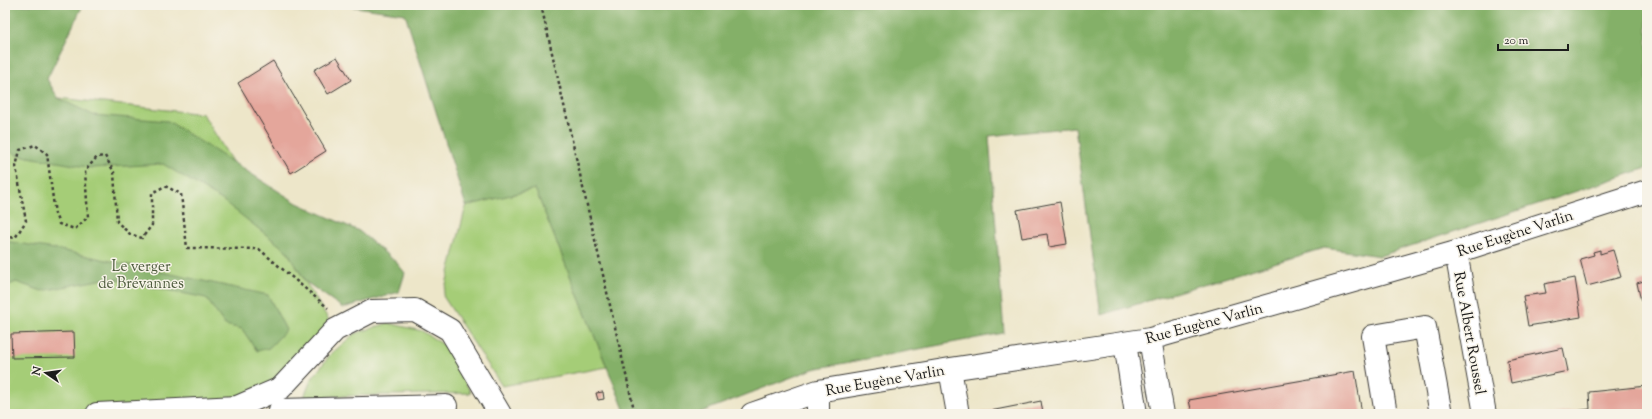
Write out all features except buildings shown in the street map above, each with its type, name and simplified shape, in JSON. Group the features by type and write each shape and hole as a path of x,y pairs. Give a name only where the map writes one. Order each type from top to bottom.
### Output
{"street":[{"name":"Rue Eugène Varlin","path":"752,414 818,391 1150,338 1456,252 1647,190"},
{"name":"Rue Albert Roussel","path":"1456,252 1485,414"},
{"path":"97,414 164,412 237,407 281,388 335,330 372,311 415,310 450,330 500,414"},
{"path":"1386,414 1373,336 1424,327 1441,414"},
{"path":"1150,338 1163,414"},
{"path":"1125,343 1136,414"},
{"path":"950,369 958,414"},
{"path":"281,388 280,412 446,406"},
{"path":"818,391 818,414"}],"path":[{"path":"541,5 635,414"},
{"path":"5,236 15,238 26,221 16,167 20,150 35,146 47,154 55,214 59,224 75,229 88,217 85,171 97,157 105,156 114,172 118,222 130,234 142,238 152,225 152,193 165,186 181,194 186,248 259,249 347,324"}],"green space":[{"path":"5,5 83,5 47,79 58,98 93,115 168,121 297,203 359,231 397,263 405,273 399,292 343,308 306,282 287,251 222,200 163,164 92,168 17,155 5,148"},
{"path":"341,5 1647,5 1647,168 1380,256 1324,248 1101,315 1075,127 989,136 1004,333 813,369 696,414 626,414 535,189 466,206 405,14"},
{"name":"Le verger de Brévannes","path":"5,92 203,114 335,330 305,361 237,407 90,414 5,414"},
{"path":"535,188 607,367 502,386 443,296 466,206"},
{"path":"5,241 60,250 268,295 286,330 269,348 257,351 242,329 225,325 206,298 109,278 42,291 16,282 5,287"},
{"path":"388,323 422,331 447,347 471,393 304,397 311,380 330,355 354,334"}]}
